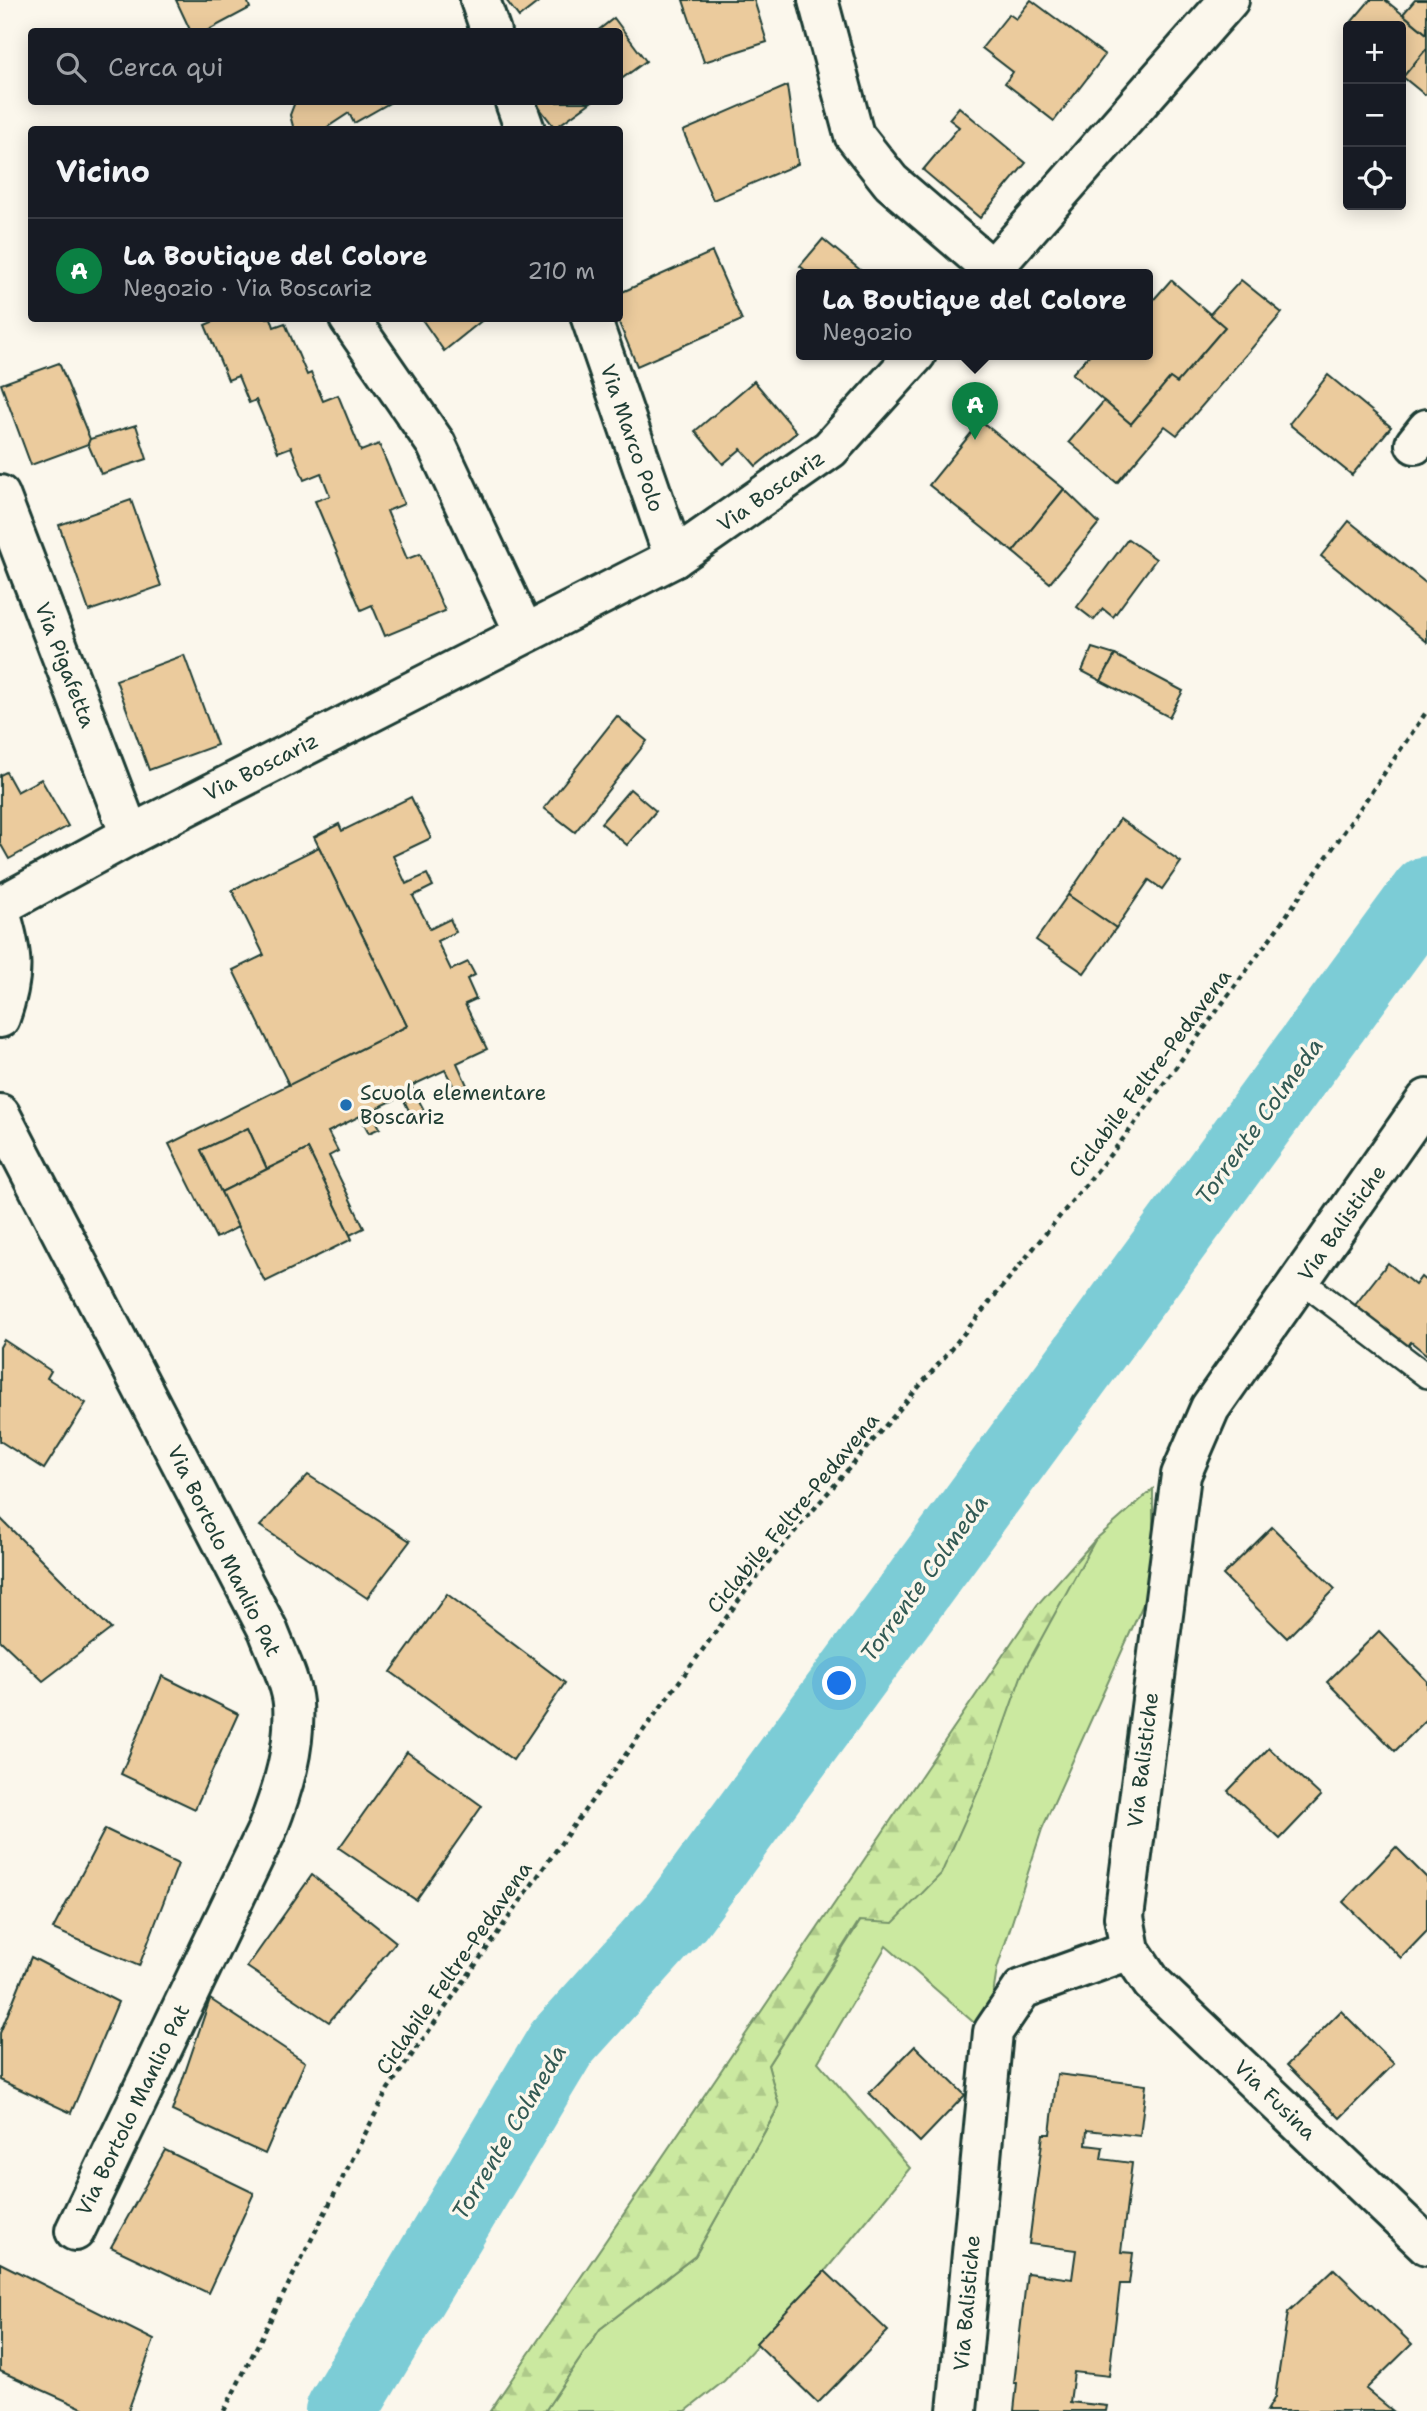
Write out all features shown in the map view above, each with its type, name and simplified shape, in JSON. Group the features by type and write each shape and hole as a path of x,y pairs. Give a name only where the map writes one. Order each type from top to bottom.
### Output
{"street":[{"path":"480,0 490,28"},
{"path":"818,0 854,135 891,182 988,269"},
{"path":"992,269 1229,0"},
{"path":"516,105 524,126"},
{"path":"352,322 436,444 524,632"},
{"name":"Via Marco Polo","path":"592,322 674,558"},
{"name":"Via Boscariz","path":"0,906 130,835 524,632 674,558 741,514 830,449 911,360"},
{"name":"Via Pigafetta","path":"0,495 130,835"},
{"path":"0,912 12,950 11,987 0,1018"},
{"name":"Via Balistiche","path":"957,2411 993,2032 1022,1989 1130,1950 1124,1917 1181,1475 1210,1408 1302,1281 1427,1099"},
{"name":"Via Bortolo Manlio Pat","path":"0,1114 268,1630 293,1701 290,1754 284,1788 267,1830 75,2231"},
{"name":"Via Fusina","path":"1130,1950 1152,1983 1427,2245"}],"lane":[{"path":"1302,1281 1427,1376"}],"path":[{"name":"Ciclabile Feltre-Pedavena","path":"225,2411 388,2089 570,1829 759,1573 948,1353 1127,1134 1282,922 1427,711"}],"green space":[{"path":"1153,1489 1153,1582 1042,1829 997,1969 987,2034 886,1946 818,2062 910,2168 825,2271 724,2381 686,2411 545,2411 600,2329 695,2256 779,2106 768,2065 1024,1666 1095,1540"},
{"path":"1095,1540 1022,1674 989,1767 941,1874 893,1923 859,1921 768,2065 779,2106 695,2256 600,2329 545,2411 490,2411 1037,1605"}],"building":[{"path":"176,0 247,0 250,8 212,28 189,28"},
{"path":"506,0 541,0 519,17"},
{"path":"683,0 754,0 767,42 704,62"},
{"path":"1031,0 1105,55 1054,121 1005,83 1013,72 982,48 1009,14 1016,19"},
{"path":"1370,0 1385,0 1427,34 1427,48 1406,74 1406,21 1352,21"},
{"path":"1415,0 1427,0 1427,34 1403,14"},
{"path":"614,18 621,28 601,28"},
{"path":"623,30 646,61 623,78"},
{"path":"1427,48 1425,95 1406,79 1406,73"},
{"path":"787,86 798,164 713,200 683,131"},
{"path":"294,105 386,105 354,123 349,113 329,126 293,126 290,115"},
{"path":"537,105 587,105 558,126 553,126"},
{"path":"959,107 1026,163 980,218 923,170 959,127 949,119"},
{"path":"823,239 859,269 804,269 800,266"},
{"path":"712,252 742,320 637,366 619,322 623,322 623,292"},
{"path":"1171,280 1225,327 1177,383 1170,378 1131,424 1072,374 1085,360 1153,360 1153,300"},
{"path":"1241,280 1282,313 1177,435 1165,426 1117,483 1069,442 1104,401 1131,424 1170,378 1177,383 1225,327 1210,314"},
{"path":"212,322 272,322 274,327 285,323 307,375 311,373 323,401 338,395 361,451 379,444 404,504 387,511 407,559 420,554 445,611 385,636 372,605 361,610 315,501 330,496 321,473 304,480 291,447 278,452 256,400 249,403 238,376 228,380 205,325"},
{"path":"424,322 480,322 444,351"},
{"path":"59,363 90,439 88,444 31,465 1,384"},
{"path":"1328,375 1391,427 1352,475 1289,424"},
{"path":"754,381 797,432 756,466 741,449 723,464 695,431"},
{"path":"981,421 1064,489 1013,552 929,485"},
{"path":"136,425 147,459 101,474 88,444 90,439"},
{"path":"1064,489 1099,523 1050,583 1013,552"},
{"path":"131,500 161,586 89,611 59,525"},
{"path":"1349,521 1427,584 1427,642 1321,556"},
{"path":"1128,539 1156,559 1113,617 1103,609 1094,620 1077,607"},
{"path":"1092,648 1115,655 1101,681 1082,671"},
{"path":"184,655 217,745 149,770 116,680"},
{"path":"1115,655 1183,691 1169,717 1101,681"},
{"path":"617,716 647,741 575,832 544,808"},
{"path":"6,772 17,792 41,779 68,826 9,859 0,843 0,775"},
{"path":"630,789 656,811 627,845 601,823"},
{"path":"411,797 431,838 393,856 406,884 427,874 433,886 413,896 430,929 450,919 456,932 437,941 451,970 468,962 475,975 467,979 476,999 465,1004 487,1049 457,1063 467,1085 456,1091 445,1070 411,1086 424,1110 412,1117 402,1096 371,1111 380,1128 369,1133 360,1116 328,1132 338,1151 329,1156 364,1228 350,1235 308,1149 267,1169 248,1128 201,1150 238,1227 216,1238 169,1144 407,1026 314,837 339,824 342,831"},
{"path":"1120,819 1181,862 1162,889 1149,880 1116,928 1068,895"},
{"path":"319,847 407,1026 289,1085 233,970 264,955 232,890"},
{"path":"1068,895 1116,928 1084,973 1036,940"},
{"path":"248,1128 267,1169 221,1192 201,1150"},
{"path":"308,1149 352,1239 265,1282 221,1192"},
{"path":"1388,1263 1415,1285 1421,1277 1427,1282 1427,1355 1411,1342 1405,1350 1352,1309"},
{"path":"4,1340 51,1371 47,1378 86,1403 44,1469 0,1441 0,1347"},
{"path":"308,1475 410,1541 367,1598 260,1526"},
{"path":"0,1518 111,1629 43,1681 0,1640"},
{"path":"1272,1527 1335,1589 1287,1638 1223,1575"},
{"path":"447,1594 565,1683 513,1760 391,1672"},
{"path":"1379,1631 1427,1681 1427,1719 1395,1751 1327,1682"},
{"path":"162,1676 238,1714 195,1809 121,1774"},
{"path":"1269,1748 1321,1796 1280,1839 1228,1791"},
{"path":"407,1752 482,1806 416,1900 339,1848"},
{"path":"105,1829 178,1864 139,1966 53,1929"},
{"path":"1396,1847 1427,1878 1427,1931 1401,1958 1343,1902"},
{"path":"312,1875 396,1942 329,2022 247,1967"},
{"path":"31,1957 118,2002 71,2113 0,2080 0,2033"},
{"path":"210,1999 305,2062 265,2154 172,2111"},
{"path":"1341,2011 1394,2064 1340,2118 1287,2065"},
{"path":"915,2046 965,2095 920,2142 869,2093"},
{"path":"1057,2074 1146,2085 1140,2136 1087,2130 1086,2145 1103,2147 1101,2159 1132,2163 1121,2252 1133,2253 1129,2284 1120,2284 1109,2376 1074,2372 1070,2402 1107,2406 1106,2411 1014,2411 1017,2383 1014,2383 1027,2273 1072,2279 1076,2250 1029,2244 1043,2134 1050,2134"},
{"path":"165,2150 254,2193 208,2293 111,2247"},
{"path":"0,2263 154,2340 128,2411 89,2411 0,2371"},
{"path":"1334,2269 1412,2344 1366,2389 1393,2411 1267,2411 1275,2397 1288,2312"},
{"path":"825,2271 888,2331 818,2403 756,2343"}],"waterway":[{"name":"Torrente Colmeda","path":"341,2411 561,2044 677,1915 1427,892"}],"place":[{"name":"La Boutique del Colore","path":"975,440"},
{"name":"Scuola elementare Boscariz","path":"346,1105"}]}
